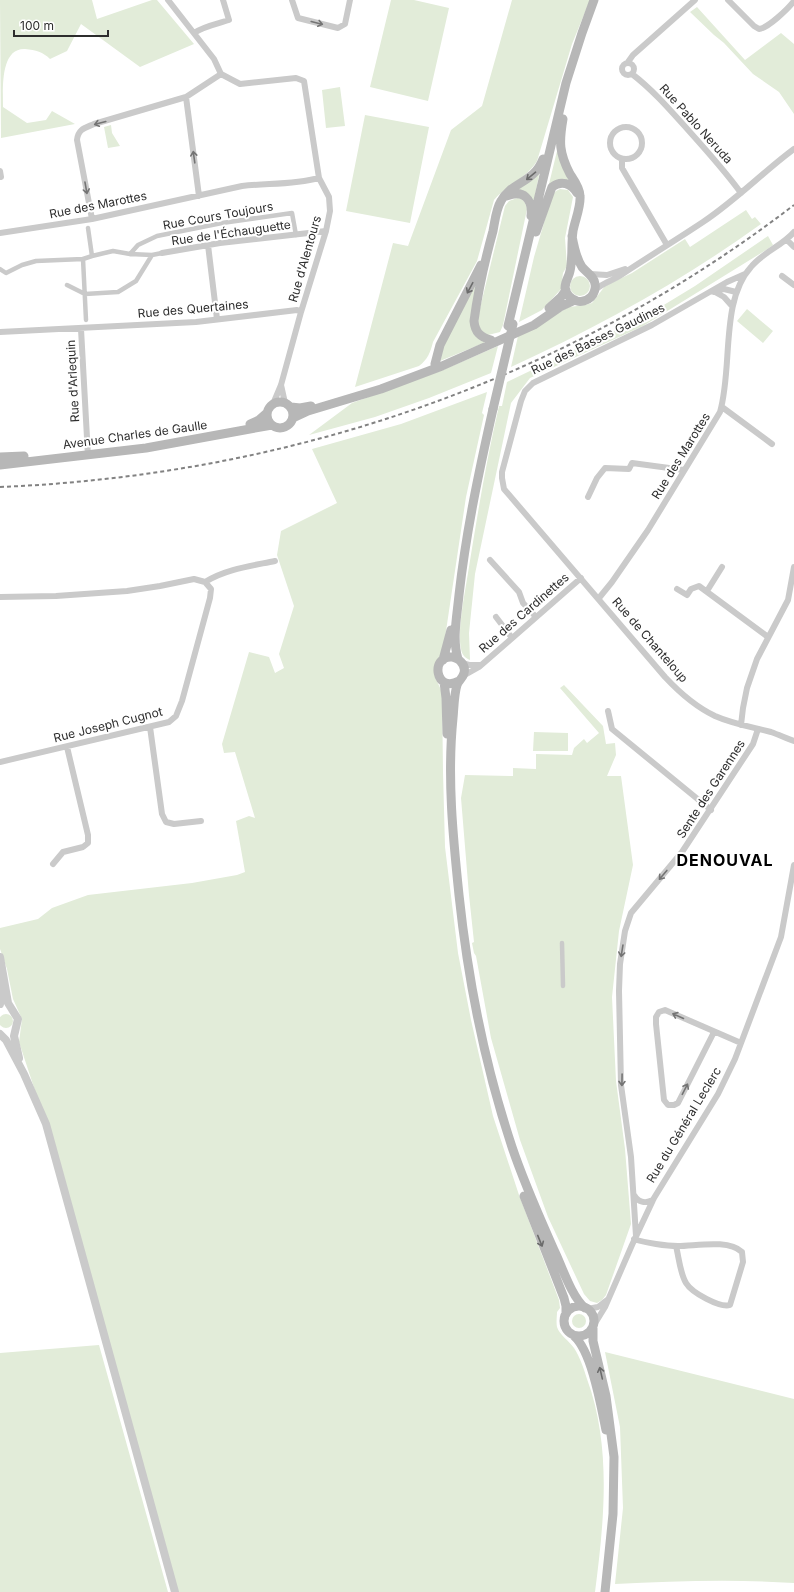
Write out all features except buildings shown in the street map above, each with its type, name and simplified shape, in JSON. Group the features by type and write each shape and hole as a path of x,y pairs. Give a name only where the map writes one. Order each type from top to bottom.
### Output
{"main road":[{"path":"525,254 578,46 594,0"},
{"path":"491,340 484,338 479,334 475,327 474,321 487,253 498,209 502,199 533,175 540,166 600,0"},
{"path":"564,101 560,148 563,159 580,196 572,236 569,276 566,283 566,290 569,296 575,300 587,300 595,290 595,282 578,258 572,236"},
{"path":"443,660 451,630 465,519 490,409 534,237 564,101"},
{"path":"534,237 552,186 563,183 570,185 576,191 579,202"},
{"path":"502,199 519,193 526,196 531,203 532,214 511,325"},
{"path":"435,364 440,345 487,253"},
{"path":"569,276 576,272 588,273"},
{"path":"288,405 293,411 293,418 290,423 284,427 278,428 272,425 268,420 267,413 273,404 279,402 304,408 397,379 491,340 539,317 558,300 566,290"},
{"path":"293,418 308,411 381,388 442,366 534,325 560,307 575,300"},
{"path":"490,409 465,547 455,640 460,661 464,668 456,692 451,750 453,818 460,908 477,1011 500,1106 521,1174 537,1213 578,1300 594,1317 593,1341 606,1396 614,1457 614,1510 605,1592"},
{"name":"Avenue Charles de Gaulle","path":"0,457 88,454 223,430 253,423 267,413"},
{"name":"Avenue Charles de Gaulle","path":"0,464 166,445 272,425"},
{"path":"460,661 451,657 443,660 439,664 438,670 439,677 444,682 451,684 461,679"},
{"path":"444,682 446,698 448,797 452,867 459,928 468,985 486,1070 500,1124 522,1192 564,1298 566,1306 565,1326 568,1331 578,1339 584,1350 594,1378 602,1409 609,1456 610,1489 609,1516 600,1592"},
{"path":"566,1314 573,1307 579,1306 586,1308"},
{"path":"574,1336 585,1335 593,1326"}],"street":[{"path":"92,219 77,136 84,128 186,97 221,74 214,60 194,32 168,0"},
{"path":"194,32 202,27 211,26 229,20 223,0"},
{"path":"292,0 298,18 338,28 345,24 350,0"},
{"path":"632,74 634,67 628,62 633,55 695,0"},
{"path":"728,0 754,26 759,29 766,27 794,3"},
{"name":"Rue Pablo Neruda","path":"628,62 622,66 622,72 626,75 632,74 646,84 712,157 741,193"},
{"name":"Rue d'Alentours","path":"221,74 240,84 296,78 304,81 318,178 329,196 330,211 326,231 301,312 281,385 273,404"},
{"path":"186,97 199,196"},
{"path":"629,127 640,134 642,144 641,149 636,156 631,159 622,159 611,150 610,140 612,135 619,129 629,127"},
{"path":"595,290 604,283 620,276 666,245 704,222 794,149"},
{"path":"622,159 622,168 666,245"},
{"name":"Rue des Marottes","path":"0,233 92,219 242,186 260,183 299,182 318,178"},
{"name":"Rue Cours Toujours","path":"130,254 138,245 157,236 222,223 292,214 296,235"},
{"path":"88,228 92,256"},
{"name":"Rue de l'Échauguette","path":"162,253 208,245 326,231"},
{"name":"Rue des Basses Gaudines","path":"599,598 504,489 502,472 525,391 540,378 646,328 711,293 727,282 745,274 761,257 787,240 794,232"},
{"path":"787,240 794,247"},
{"path":"208,245 218,319"},
{"path":"0,269 6,273 36,260 83,259 113,250 130,254 152,255 162,253"},
{"path":"67,285 85,294 118,292 136,281 152,255"},
{"path":"83,259 86,320 84,328"},
{"path":"588,273 607,275 635,265"},
{"name":"Rue des Marottes","path":"599,598 648,530 684,470 718,418 725,391 732,306 737,290 745,274"},
{"path":"782,276 794,285"},
{"path":"727,282 737,290"},
{"path":"711,293 724,289 737,290"},
{"path":"711,293 724,297 732,306"},
{"name":"Rue des Quertaines","path":"0,332 218,319 297,310 301,312"},
{"name":"Rue d'Arlequin","path":"84,328 88,454"},
{"name":"Rue d'Alentours","path":"281,385 288,405"},
{"path":"722,407 772,444"},
{"path":"588,497 597,478 605,468 629,469 632,464 684,470"},
{"path":"490,560 519,592 524,603 536,617"},
{"path":"0,596 56,596 127,591 194,579 206,582 216,575 275,561"},
{"path":"707,592 722,567"},
{"path":"741,725 742,708 747,688 757,659 788,600 794,567"},
{"name":"Rue des Cardinettes","path":"461,679 481,665 581,578"},
{"name":"Rue Joseph Cugnot","path":"0,760 150,727 169,722 176,716 210,598 211,589 206,582"},
{"path":"676,590 686,595 691,590 699,586 768,637"},
{"name":"Rue de Chanteloup","path":"599,598 665,677 691,701 714,716 794,741"},
{"path":"788,600 794,605"},
{"path":"496,617 512,638"},
{"name":"Rue des Cardinettes","path":"460,661 470,666 481,665"},
{"path":"608,712 612,728 711,810"},
{"path":"150,727 162,814 166,822 174,824 201,821"},
{"name":"Sente des Garennes","path":"633,1195 631,1156 621,1085 622,1070 619,1004 622,951 625,931 631,913 682,852 711,810 753,744 758,729"},
{"path":"53,864 63,852 83,847 88,843 88,835 67,746"},
{"name":"Rue du Général Leclerc","path":"593,1326 604,1310 635,1237 653,1200 728,1076 781,937 794,865"},
{"path":"562,943 563,986"},
{"path":"0,1004 1,961"},
{"path":"1,961 8,1003 18,1021 14,1036 24,1074"},
{"path":"0,1009 8,1008 13,1011"},
{"path":"714,1032 678,1103 671,1106 666,1104 663,1092 656,1024 657,1013 661,1010 665,1010 741,1043"},
{"path":"0,1034 8,1034 15,1029"},
{"path":"0,1034 4,1038 24,1074 46,1124 175,1592"},
{"path":"633,1195 641,1201 648,1202 653,1200"},
{"path":"633,1195 635,1237 676,1246 712,1244 735,1247 742,1252 743,1262 730,1304 726,1306 705,1298 688,1285 683,1276 676,1246"},
{"path":"586,1308 598,1307 607,1300"}],"green space":[{"path":"0,0 92,0 97,19 152,0 157,0 194,44 140,67 81,24 67,51 50,59 42,53 36,51 25,49 17,50 11,55 7,62 3,80 3,107 27,123 46,120 52,111 75,124 1,138"},
{"path":"391,0 414,0 449,8 428,101 370,87"},
{"path":"512,0 590,0 572,44 537,161 528,172 504,190 494,200 477,261 433,342 430,353 425,361 419,366 355,387 393,243 408,246 451,130 482,106"},
{"path":"697,7 745,60 781,33 794,44 794,114 779,92 753,74 724,43 690,12"},
{"path":"340,87 345,126 326,128 322,90"},
{"path":"365,115 429,127 410,223 346,211"},
{"path":"111,125 112,133 120,146 108,148 104,127"},
{"path":"557,151 571,180 550,185 549,184"},
{"path":"540,170 534,200 514,191"},
{"path":"560,189 568,190 573,197 565,238 567,266 563,273 561,289 542,310 519,322 534,257 552,196"},
{"path":"517,198 524,202 527,209 503,325 500,332 488,335 481,330 478,324 480,308 505,206 509,201"},
{"path":"746,210 752,219 755,217 761,224 731,245 701,265 639,302 576,336 511,367 518,336 569,307 592,303 605,286 632,273 685,239 690,247"},
{"path":"768,236 773,245 766,250 643,326 530,378 511,403 475,574 469,633 470,660 464,656 460,642 463,601 490,448 499,406 502,406 507,382 649,314 695,286"},
{"path":"477,276 471,319 486,342 440,361 440,353"},
{"path":"576,276 584,276 590,282 590,290 584,296 576,296 570,290 570,282"},
{"path":"747,309 773,331 763,343 737,321"},
{"path":"498,346 491,373 429,398 375,417 309,435 352,403 443,370"},
{"path":"487,392 482,413 484,415 466,497 443,651 435,665 435,677 442,692 445,847 458,953 471,1020 493,1116 519,1195 559,1300 560,1308 557,1312 557,1327 578,1355 585,1371 595,1405 600,1431 604,1485 601,1539 595,1592 175,1592 46,1124 19,1042 22,1019 13,999 7,969 0,949 0,928 38,919 52,908 88,895 192,883 237,875 245,872 236,821 249,816 255,818 235,752 224,753 222,744 249,652 269,657 275,673 284,668 279,654 294,606 277,555 281,531 337,503 312,449 401,424"},
{"path":"564,685 603,726 606,744 615,743 616,755 607,776 621,776 633,865 619,931 612,997 616,1081 625,1149 631,1224 606,1295 597,1303 590,1301 584,1294 548,1217 520,1140 491,1038 476,956 472,943 474,942 461,798 465,775 513,776 513,768 536,769 536,754 572,755 574,748 584,739 587,743 599,733 560,688"},
{"path":"534,732 568,733 568,751 533,751"},
{"path":"6,1014 11,1016 13,1021 11,1026 6,1028 1,1026 -1,1021 1,1016"},
{"path":"576,1314 582,1314 586,1318 586,1324 582,1328 576,1328 572,1324 572,1318"},
{"path":"99,1345 168,1592 0,1592 0,1353"},
{"path":"605,1352 794,1399 794,1583 704,1581 615,1584 623,1508 620,1427"}],"railway":[{"path":"0,487 108,479 214,463 317,439 419,408 517,369 613,322 705,267 794,205"}],"district":[{"name":"DENOUVAL","path":"725,860"}]}
